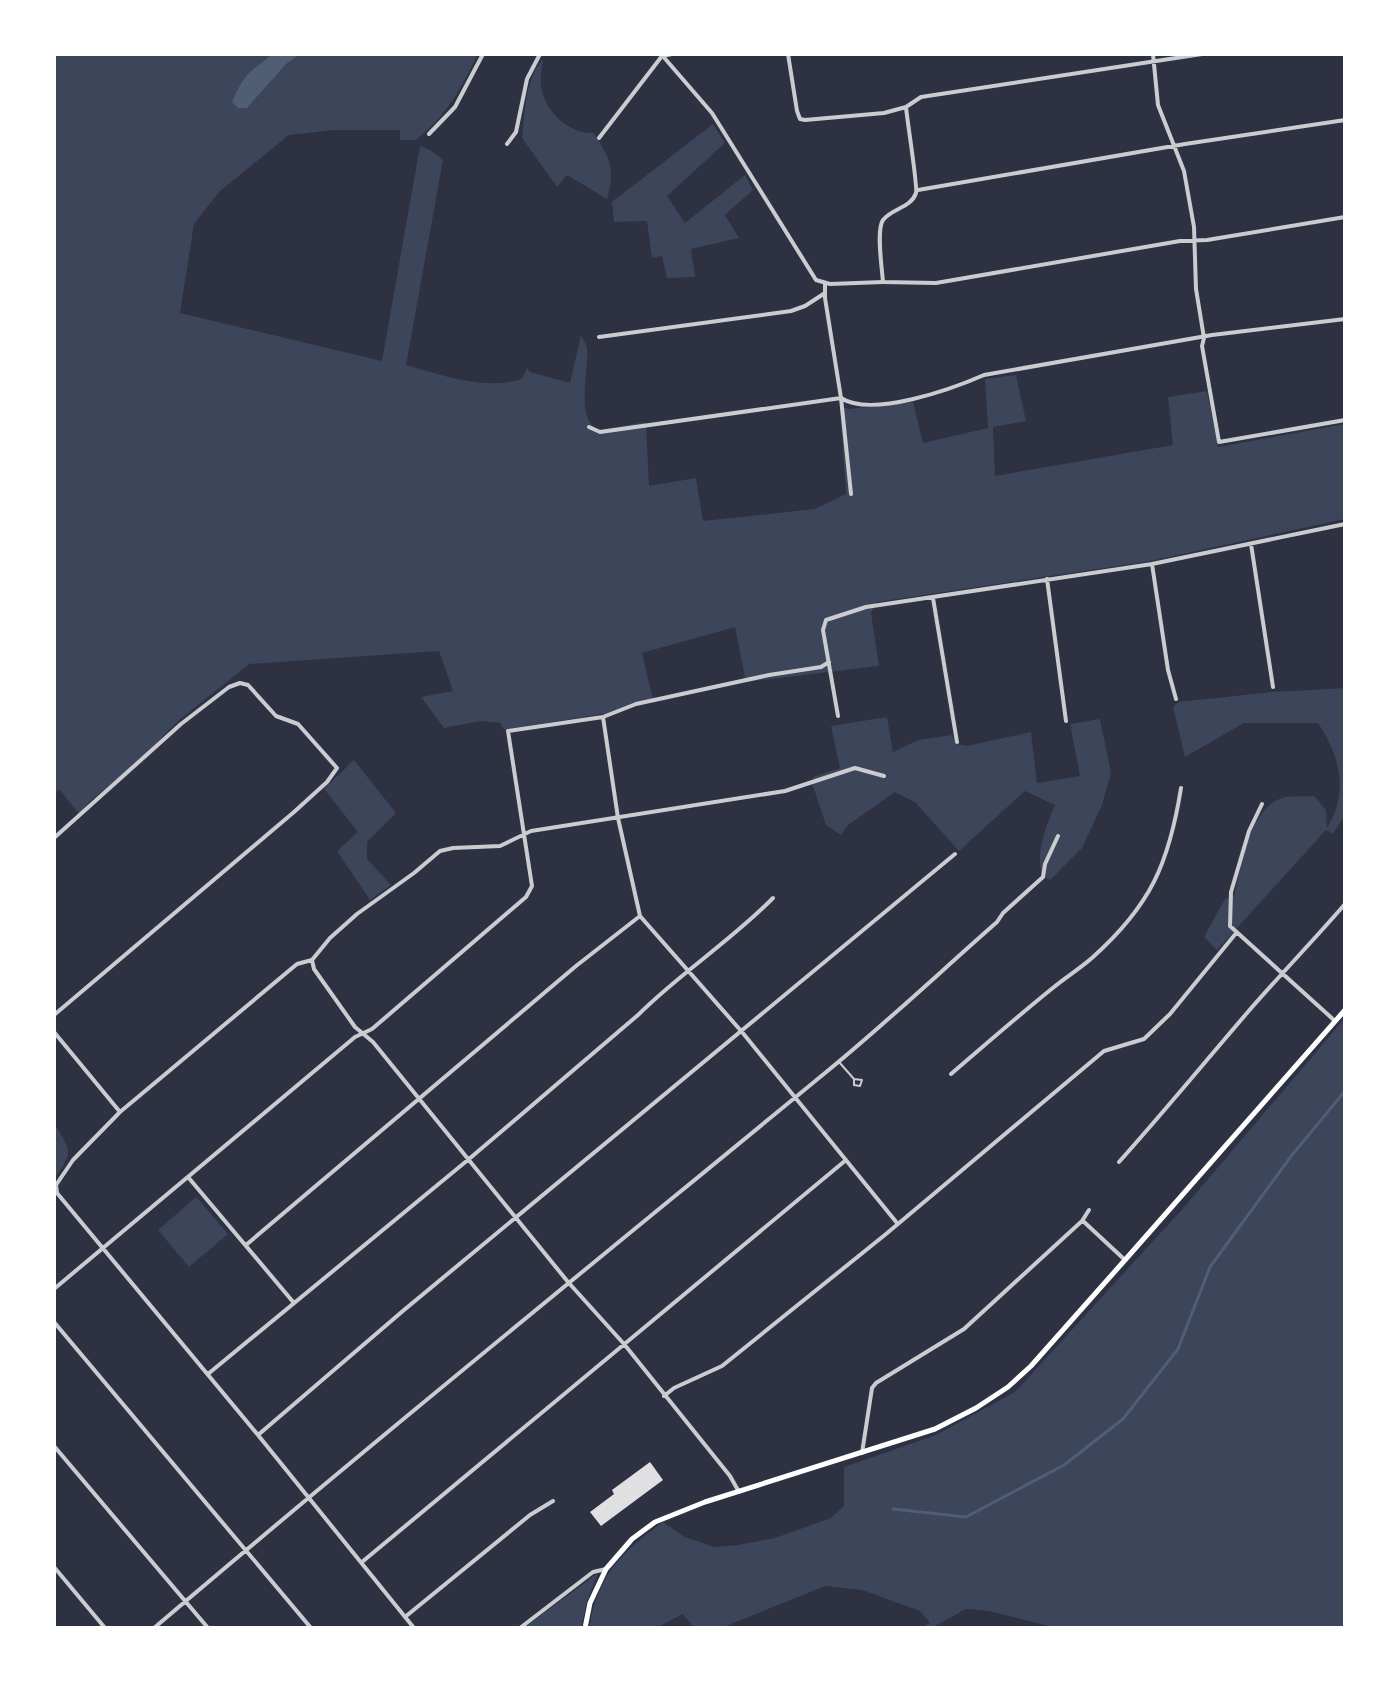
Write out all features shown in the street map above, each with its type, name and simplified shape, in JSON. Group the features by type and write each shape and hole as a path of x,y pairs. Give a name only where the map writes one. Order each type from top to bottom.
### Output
{"main road":[{"path":"585,1628 593,1593 606,1569 632,1539 655,1522 680,1511 935,1429 1008,1387 1031,1366 1345,1010"}],"street":[{"path":"429,134 455,107 483,54"},
{"path":"507,144 516,132 527,79 540,54"},
{"path":"599,138 662,55 672,54"},
{"path":"788,54 800,119 884,113 906,107 921,97 1202,54"},
{"path":"1153,54 1160,113 1184,171 1194,227 1196,289 1204,338 1202,346 1219,442 1345,420"},
{"path":"662,55 703,101 816,280 825,283 936,283 1345,217"},
{"path":"883,282 880,229 884,219 912,201 918,190 906,107"},
{"path":"918,190 1175,145 1345,120"},
{"path":"825,283 851,494"},
{"path":"599,337 791,311 825,293"},
{"path":"589,427 600,432 841,398 849,403 878,404 955,387 984,375 1204,338 1345,319"},
{"path":"838,716 823,630 826,620 866,607 1152,564 1345,524"},
{"path":"1251,544 1273,687"},
{"path":"1152,564 1168,670 1176,699"},
{"path":"1047,579 1066,721"},
{"path":"933,598 957,742"},
{"path":"54,1289 362,1033 372,1029 526,897 532,886 508,731 603,717 636,704 821,667 829,662"},
{"path":"54,838 181,724 229,687 240,683 248,685 276,716 298,724 337,768 327,782 294,812 54,1015"},
{"path":"603,717 618,818 640,916 742,1032 897,1223"},
{"path":"312,960 330,938 357,914 440,851 500,846 525,834 785,791 855,768 884,776"},
{"path":"951,1074 1092,958 1128,923 1148,894 1165,860 1174,834 1181,788"},
{"path":"1262,804 1249,831 1231,892 1230,926 1335,1021"},
{"path":"154,1628 568,1282 839,1061 997,922 1043,877 1045,864 1058,836"},
{"path":"258,1435 404,1310 955,854"},
{"path":"208,1374 469,1159 747,924 773,898"},
{"path":"1119,1162 1282,972 1345,904"},
{"path":"246,1245 576,966 640,916"},
{"path":"664,1396 674,1388 722,1366 1104,1051 1144,1039 1170,1014 1237,932"},
{"path":"312,960 314,969 362,1033 373,1042 568,1282 624,1344 730,1476 739,1492"},
{"path":"312,960 297,964 120,1112 73,1160 56,1185 57,1193 414,1628"},
{"path":"54,1032 120,1112"},
{"path":"362,1562 846,1160"},
{"path":"188,1177 294,1303"},
{"path":"862,1453 872,1388 876,1383 964,1329 1082,1221 1089,1210"},
{"path":"1082,1221 1125,1260"},
{"path":"54,1322 311,1628"},
{"path":"54,1446 208,1628"},
{"path":"405,1617 530,1515 553,1501"},
{"path":"54,1567 105,1628"},
{"path":"520,1628 593,1572 606,1569"}],"lane":[{"path":"839,1061 854,1079"}],"shaded area":[{"path":"54,54 478,54 452,101 437,121 416,140 400,140 400,130 333,130 289,135 219,192 194,224 180,313 382,361 420,146 443,160 406,365 449,377 493,383 522,379 527,368 530,372 570,383 581,335 587,347 585,405 591,425 599,430 646,422 649,486 696,478 703,521 815,509 846,494 840,407 849,409 913,402 923,443 988,428 985,379 1016,375 1026,421 993,427 995,476 1173,445 1168,397 1207,391 1218,447 1345,424 1345,519 1151,561 877,602 871,613 879,666 746,682 735,627 642,653 653,700 607,716 602,714 504,730 500,723 480,721 444,728 421,697 453,691 439,651 249,664 178,721 131,769 91,800 79,814 60,790 54,793"},
{"path":"271,54 300,54 286,64 247,108 238,108 232,102 242,82"},
{"path":"543,59 541,85 546,103 566,125 594,133 608,158 611,179 607,199 567,175 557,187 522,138 529,86"},
{"path":"713,124 725,143 667,196 685,223 745,175 753,190 725,215 739,238 691,249 695,277 667,278 662,256 652,258 647,221 614,222 612,202"},
{"path":"1345,688 1345,815 1333,834 1326,830 1217,950 1204,937 1225,899 1234,896 1248,840 1261,814 1282,798 1314,796 1326,810 1327,828 1338,801 1339,774 1332,749 1318,723 1244,723 1185,757 1173,707 1178,702"},
{"path":"887,717 893,752 918,740 952,735 956,744 967,746 1031,732 1037,783 1080,776 1070,724 1100,719 1111,773 1102,805 1082,848 1050,880 1042,875 1041,848 1055,805 1025,791 959,851 916,803 895,792 848,825 841,835 826,825 813,777 840,768 831,726"},
{"path":"354,760 396,813 367,842 367,859 391,885 370,900 337,851 358,832 324,789"},
{"path":"1345,1018 1345,1628 1057,1628 989,1611 966,1609 931,1628 921,1628 930,1623 920,1611 862,1590 825,1586 721,1628 694,1628 683,1614 656,1628 589,1628 599,1593 614,1566 663,1522 685,1537 714,1547 775,1538 831,1518 844,1506 844,1467 936,1435 1015,1392 1186,1205"},
{"path":"54,1123 68,1151 65,1163 54,1179"},
{"path":"196,1197 228,1234 189,1267 158,1230"},
{"path":"598,1573 581,1628 524,1628"}],"building":[{"path":"650,1462 663,1480 601,1526 590,1512 614,1494 612,1490"}],"waterway":[{"path":"893,1509 966,1517 1064,1465 1123,1419 1178,1349 1210,1267 1292,1155 1345,1091"}]}
